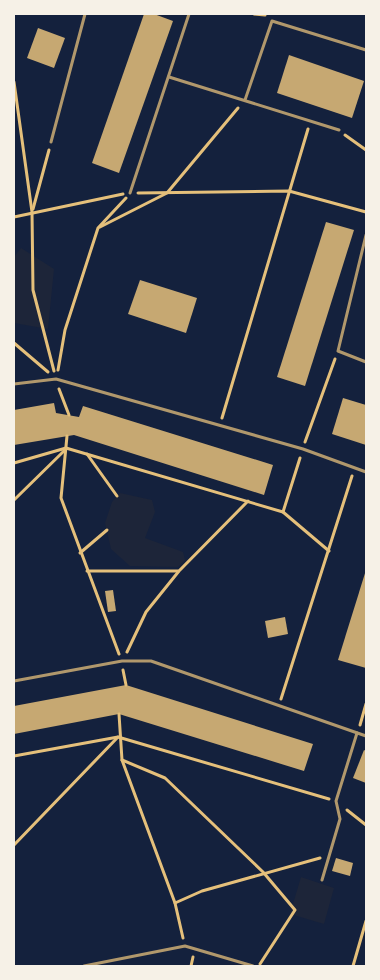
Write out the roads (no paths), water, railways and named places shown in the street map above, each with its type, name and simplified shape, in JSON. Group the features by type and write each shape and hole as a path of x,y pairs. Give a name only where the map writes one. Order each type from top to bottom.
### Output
{"lane":[{"path":"51,142 85,14"},
{"path":"130,193 189,14"},
{"path":"245,100 272,21 366,50"},
{"path":"169,77 339,130"},
{"path":"366,236 338,351 366,362"},
{"path":"14,384 56,379 303,449 366,472"},
{"path":"14,681 122,661 151,661 280,704 366,736"},
{"path":"322,880 340,819 336,801 357,733"},
{"path":"84,966 185,946 253,966"}]}
